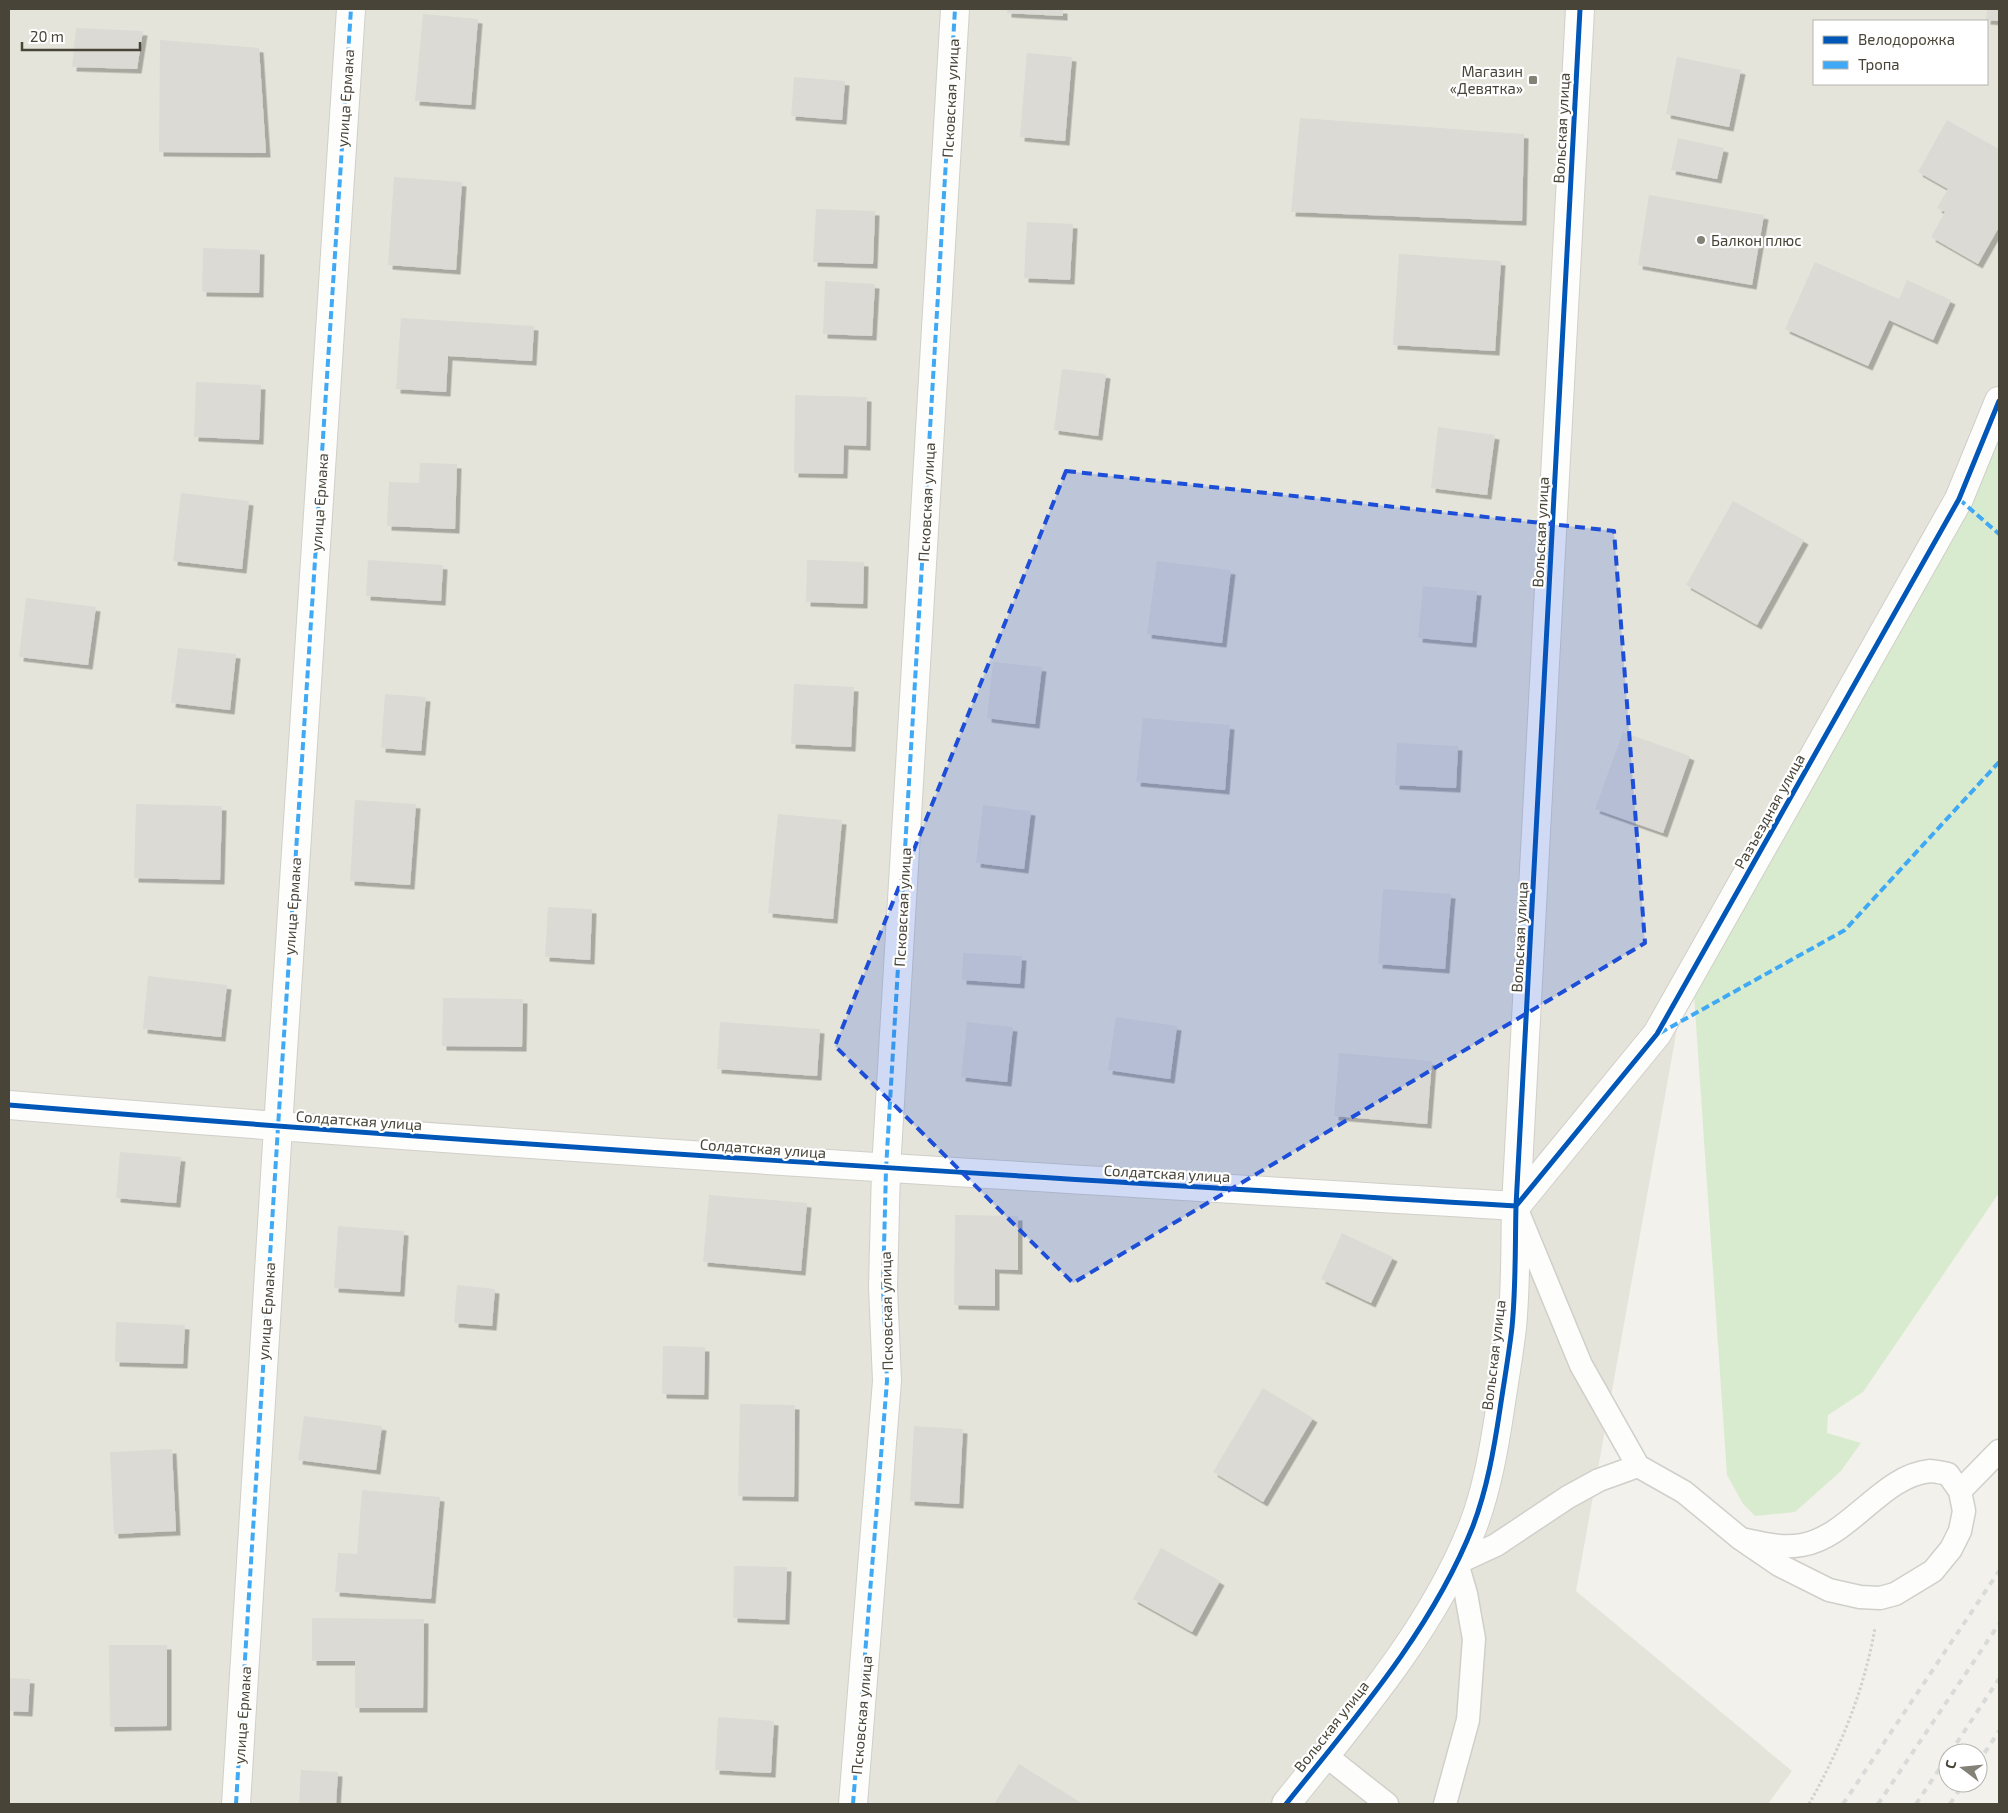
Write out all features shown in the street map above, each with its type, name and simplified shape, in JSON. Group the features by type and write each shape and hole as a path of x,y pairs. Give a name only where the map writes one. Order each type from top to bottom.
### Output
{"street":[{"name":"улица Ермака","path":"236,1804 351,9"},
{"name":"Псковская улица","path":"853,1804 887,1381 883,1287 886,1169 955,9"},
{"name":"Вольская улица","path":"1286,1804 1369,1700 1431,1610 1457,1563 1473,1525 1486,1484 1495,1442 1512,1325 1516,1206 1580,9"},
{"name":"Разъездная улица","path":"1516,1206 1657,1034 1959,499 1999,401"},
{"name":"Солдатская улица","path":"9,1105 278,1127 886,1169 1516,1206"}],"lane":[{"path":"1516,1206 1582,1365 1638,1466 1684,1492 1741,1539 1779,1565 1829,1590 1860,1597 1880,1598 1895,1594 1933,1571 1951,1549 1960,1530 1964,1511 1960,1491 1948,1474 1930,1471 1906,1478 1845,1525 1803,1545 1781,1546 1741,1539"},
{"path":"1960,1491 1999,1451"},
{"path":"1445,1804 1468,1720 1474,1639 1466,1594 1457,1563 1496,1545 1568,1497 1599,1480 1638,1466"},
{"path":"1325,1755 1387,1804"}],"path":[{"path":"1808,1804 1829,1769 1857,1702 1871,1651 1880,1598"}],"highlighted area":[{"path":"1066,471 1614,531 1645,943 1073,1283 835,1046"}],"shaded area":[{"path":"9,9 1999,9 1999,413 1691,951 1576,1591 1792,1771 1768,1804 9,1804"}],"green space":[{"path":"1999,413 1999,1193 1863,1392 1828,1415 1827,1433 1861,1443 1841,1471 1795,1512 1755,1516 1743,1504 1727,1475 1691,951"}],"building":[{"path":"1007,9 1063,9 1063,16 1007,13"},
{"path":"1987,9 1999,9 1999,21 1986,20"},
{"path":"423,14 478,19 471,105 415,101"},
{"path":"76,28 143,31 137,69 72,67"},
{"path":"160,40 259,48 266,153 159,152"},
{"path":"1027,53 1072,57 1065,141 1020,137"},
{"path":"1677,57 1741,70 1729,127 1666,114"},
{"path":"794,77 845,81 842,120 791,116"},
{"path":"1300,118 1524,134 1522,221 1291,212"},
{"path":"1947,120 1999,149 1999,227 1978,264 1931,237 1945,212 1937,208 1948,189 1918,172"},
{"path":"1678,138 1724,148 1717,179 1671,170"},
{"path":"394,177 462,182 456,270 388,265"},
{"name":"Балкон плюс","path":"1649,195 1764,215 1752,285 1638,265"},
{"path":"816,209 875,211 873,264 813,262"},
{"path":"1027,222 1073,224 1070,280 1024,278"},
{"path":"203,248 260,250 259,293 202,292"},
{"path":"1399,254 1501,261 1495,351 1393,345"},
{"path":"1815,262 1899,299 1907,280 1951,300 1933,340 1889,320 1868,366 1785,329"},
{"path":"825,281 875,284 872,336 823,334"},
{"path":"401,318 534,326 532,361 448,356 446,392 396,389"},
{"path":"1062,369 1106,374 1098,436 1054,430"},
{"path":"196,382 261,385 259,440 194,437"},
{"path":"795,395 867,397 866,446 844,445 843,474 794,473"},
{"path":"1438,427 1495,435 1487,495 1431,488"},
{"path":"420,463 457,464 455,529 387,526 389,482 419,483"},
{"path":"181,493 249,501 242,569 173,561"},
{"path":"1733,501 1804,540 1757,625 1686,585"},
{"path":"368,560 443,565 441,601 366,596"},
{"path":"807,560 864,562 863,604 806,602"},
{"path":"1157,561 1231,570 1222,643 1147,634"},
{"path":"1423,586 1477,591 1472,643 1418,638"},
{"path":"26,598 96,607 88,665 19,657"},
{"path":"178,648 236,654 230,710 171,703"},
{"path":"993,662 1042,667 1035,724 987,718"},
{"path":"794,684 854,687 851,747 791,744"},
{"path":"385,694 426,697 421,751 381,748"},
{"path":"1143,718 1230,725 1225,790 1136,782"},
{"path":"1623,732 1690,756 1663,833 1595,809"},
{"path":"1397,743 1458,746 1456,788 1395,785"},
{"path":"355,800 416,804 410,885 350,881"},
{"path":"136,804 222,806 220,880 134,878"},
{"path":"983,805 1031,811 1024,869 976,863"},
{"path":"778,814 842,820 833,919 768,913"},
{"path":"1383,889 1451,894 1445,969 1378,964"},
{"path":"548,907 592,909 590,960 545,957"},
{"path":"963,953 1022,956 1020,984 962,980"},
{"path":"148,976 227,985 221,1037 143,1029"},
{"path":"443,998 523,999 522,1047 442,1046"},
{"path":"1116,1017 1177,1026 1170,1079 1108,1070"},
{"path":"720,1022 820,1029 817,1076 717,1069"},
{"path":"967,1022 1013,1027 1007,1082 961,1077"},
{"path":"1339,1053 1432,1061 1427,1124 1334,1116"},
{"path":"120,1152 181,1157 176,1203 116,1198"},
{"path":"709,1195 807,1203 801,1271 703,1262"},
{"path":"955,1215 1018,1216 1018,1270 995,1269 995,1306 954,1305"},
{"path":"338,1226 404,1231 400,1292 334,1288"},
{"path":"1342,1233 1393,1257 1371,1303 1321,1279"},
{"path":"457,1285 495,1289 492,1326 454,1323"},
{"path":"116,1322 185,1325 183,1364 115,1362"},
{"path":"663,1346 705,1347 704,1395 662,1394"},
{"path":"1263,1388 1313,1418 1263,1502 1213,1472"},
{"path":"740,1404 795,1405 794,1497 738,1496"},
{"path":"304,1416 382,1426 376,1470 298,1460"},
{"path":"914,1426 963,1429 959,1504 910,1501"},
{"path":"172,1449 176,1531 114,1534 110,1452"},
{"path":"362,1490 440,1497 431,1599 335,1592 338,1553 357,1554"},
{"path":"1161,1548 1220,1581 1192,1632 1133,1599"},
{"path":"734,1566 787,1567 785,1620 733,1618"},
{"path":"312,1618 424,1619 423,1708 355,1708 355,1661 312,1661"},
{"path":"109,1645 167,1645 167,1726 110,1727"},
{"path":"9,1678 30,1679 28,1712 9,1711"},
{"path":"718,1717 774,1721 771,1773 715,1770"},
{"path":"1019,1764 1083,1804 994,1804"},
{"path":"301,1770 338,1772 336,1804 299,1804"}],"railway":[{"path":"1843,1804 1999,1571"},
{"path":"1878,1804 1999,1624"},
{"path":"1957,1743 1999,1679"},
{"path":"1988,1748 1999,1731"},
{"path":"1916,1804 1938,1771"},
{"path":"1950,1804 1957,1793"}],"marked path":[{"path":"236,1804 351,9"},
{"path":"853,1804 887,1381 883,1287 886,1169 955,9"},
{"path":"1959,499 1999,534"},
{"path":"1660,1033 1845,930 1999,762"}],"cycle path":[{"path":"1286,1804 1365,1706 1414,1637 1436,1601 1456,1564 1478,1512 1490,1469 1498,1424 1511,1337 1514,1297 1516,1206 1580,9"},
{"path":"9,1105 574,1147 1516,1206 1657,1034 1959,499 1999,401"}],"place":[{"name":"Магазин «Девятка»","path":"1533,80"},
{"name":"Балкон плюс","path":"1701,240"}]}
